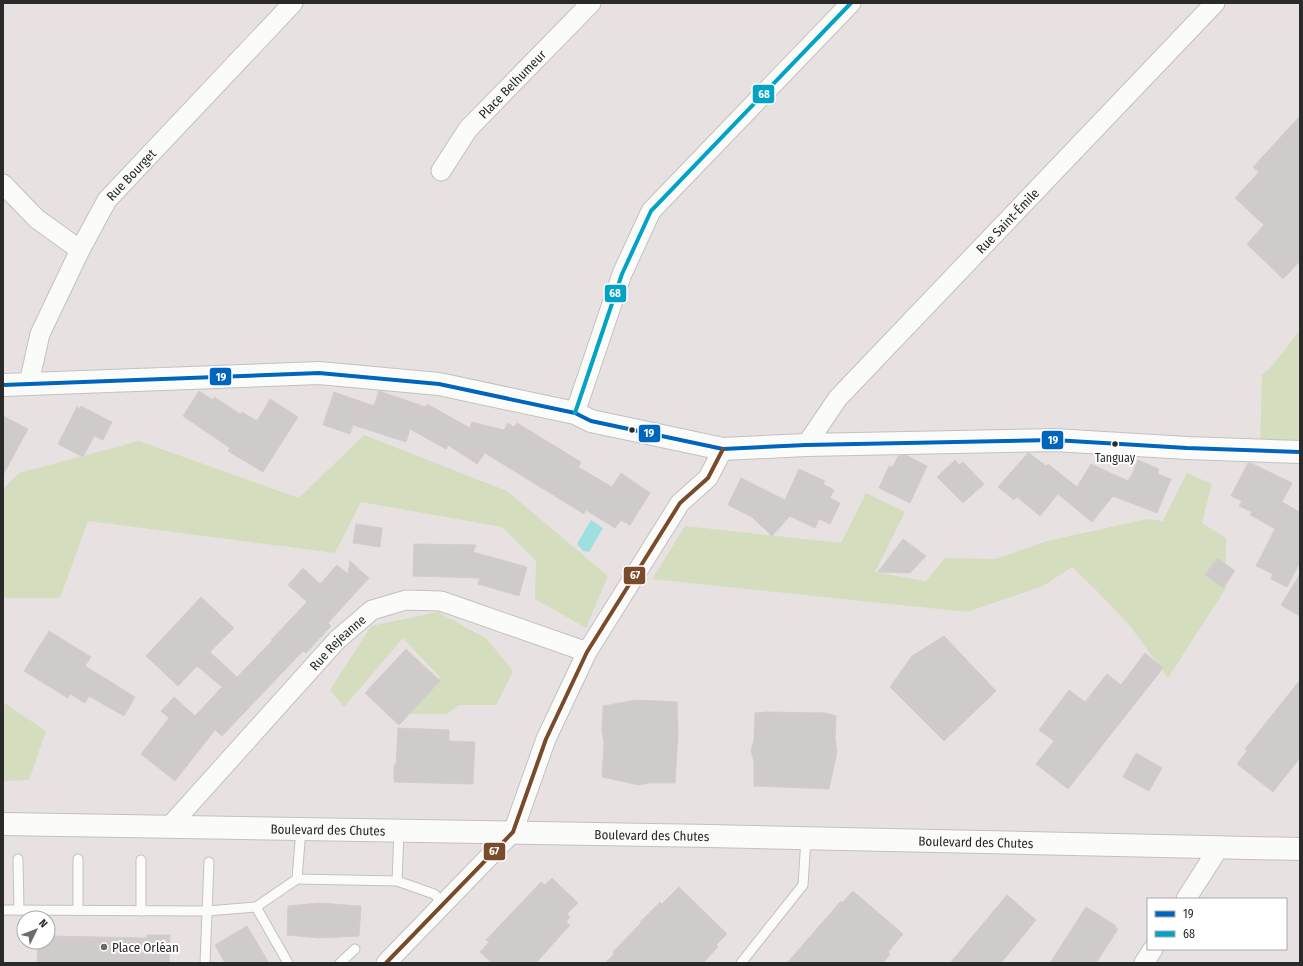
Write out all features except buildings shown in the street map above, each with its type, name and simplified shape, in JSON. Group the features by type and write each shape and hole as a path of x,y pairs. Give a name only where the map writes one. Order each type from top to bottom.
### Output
{"main road":[{"path":"3,385 319,373 439,384 575,413 591,421 723,449 806,444 1054,440 1187,448 1300,452"},
{"name":"Boulevard des Chutes","path":"3,824 513,832 1220,846 1300,849"}],"street":[{"name":"Rue Bourget","path":"29,383 40,334 80,250 107,200 293,3"},
{"name":"Place Belhumeur","path":"441,171 468,129 590,3"},
{"path":"575,413 622,274 651,211 851,3"},
{"name":"Rue Saint-Émile","path":"806,444 838,398 1215,3"},
{"path":"3,184 37,219 80,250"},
{"path":"386,963 513,832 546,739 587,652 680,503 708,478 723,449"},
{"name":"Rue Rejeanne","path":"169,826 338,640 372,610 406,600 441,601 587,652"},
{"path":"1187,898 1220,846"},
{"path":"1144,963 1152,950"}],"lane":[{"path":"297,879 301,829"},
{"path":"397,881 399,830"},
{"path":"741,963 803,884 806,838"},
{"path":"18,859 19,910"},
{"path":"78,860 78,910"},
{"path":"141,860 141,911"},
{"path":"205,963 209,862"},
{"path":"56,910 207,911 256,907 297,879 397,881 434,894 444,903"},
{"path":"256,907 288,963"},
{"path":"3,910 16,910"},
{"path":"340,963 355,949"}],"green space":[{"path":"1300,330 1300,452 1260,450 1262,375 1273,365"},
{"path":"364,435 507,491 608,576 586,628 535,599 536,561 502,527 361,502 335,553 88,521 60,598 6,598 3,595 3,489 19,473 139,441 299,498"},
{"path":"1187,473 1212,484 1202,523 1226,538 1226,588 1168,678 1130,626 1072,567 1043,586 967,612 652,579 685,526 841,543 866,493 905,512 875,572 926,581 945,558 996,559 1047,541 1147,519 1163,521"},
{"path":"438,612 487,639 513,671 496,705 459,705 447,714 410,714 440,677 403,638 344,707 330,690 371,626"},
{"path":"3,702 46,731 29,780 3,781"}],"water":[{"path":"591,520 603,528 589,552 583,551 577,544"}],"transit line":[{"name":"68","path":"575,413 622,274 651,211 851,3"},
{"name":"19","path":"3,385 319,373 439,384 575,413 591,421 723,449 806,445 1054,440 1187,448 1300,452"},
{"name":"67","path":"386,963 513,832 546,739 587,652 680,503 708,478 723,449"}],"place":[{"name":"Tanguay","path":"1115,444"},
{"name":"Place Orléan","path":"104,947"}]}
